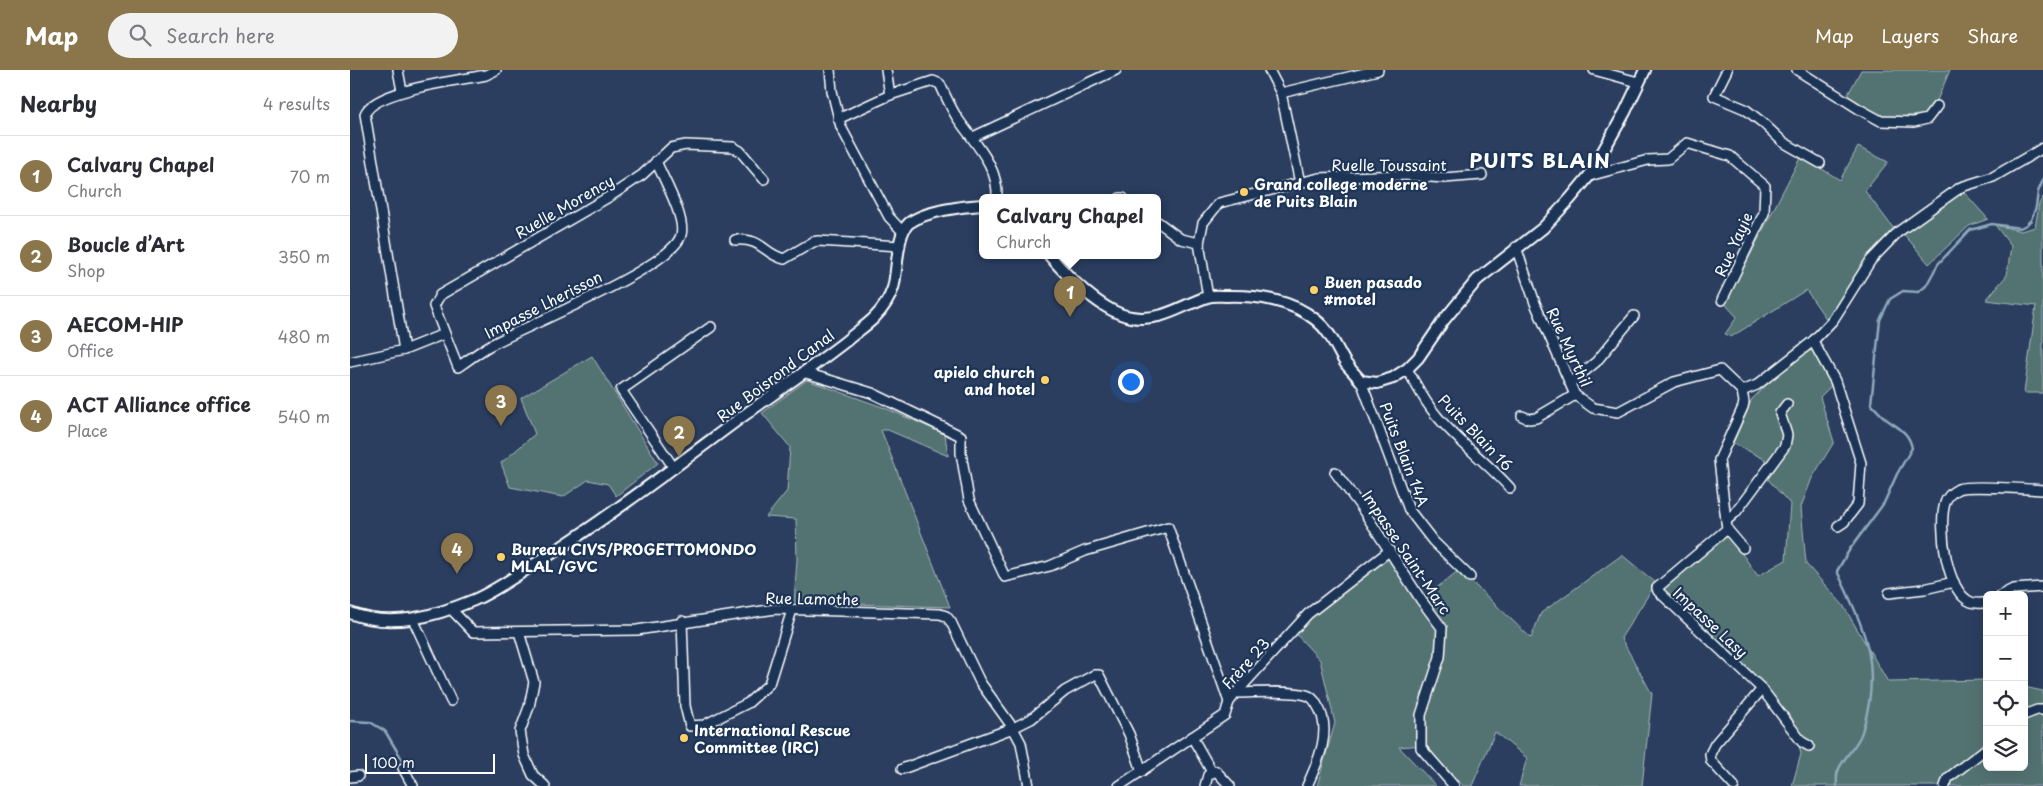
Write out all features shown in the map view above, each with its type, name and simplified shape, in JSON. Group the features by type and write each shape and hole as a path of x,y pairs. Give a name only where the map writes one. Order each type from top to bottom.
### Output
{"street":[{"path":"398,70 402,91"},
{"path":"404,350 365,114 373,103 402,91 486,75 496,70"},
{"path":"830,70 838,120 890,217 902,231 910,222 935,212 960,206 979,205"},
{"path":"886,70 890,95"},
{"path":"973,137 1116,70"},
{"path":"1269,70 1281,93 1300,183"},
{"path":"1281,93 1351,78 1378,70"},
{"path":"1594,70 1638,82"},
{"path":"1053,259 1066,275 1089,295 1116,312 1130,317 1159,316 1180,310 1208,296 1243,296 1268,300 1296,308 1315,319 1327,330 1347,364 1361,381 1377,383 1393,378 1407,369 1418,358 1444,320 1477,280 1516,247 1543,228 1589,176 1625,112 1645,70"},
{"path":"1727,70 1714,96 1745,110 1763,122 1783,142 1820,163"},
{"path":"1797,70 1881,121 1914,122 1927,119 1937,106"},
{"path":"838,120 890,95 933,81 940,84 956,116 973,137 992,169 998,189 997,194"},
{"name":"Rue Yayie","path":"1589,176 1648,160 1668,159 1687,143 1730,156 1764,186 1764,213 1722,300"},
{"name":"Ruelle Morency","path":"458,367 434,306 440,295 612,195 642,175 671,148 678,146 718,145 732,148 740,151 764,178"},
{"path":"1743,548 1726,525 1718,460 1743,407 1742,392 1758,385 1813,341 1833,320 1871,260 1898,232 1961,188 1993,177 2043,148"},
{"name":"Impasse Lherisson","path":"458,367 489,346 643,270 674,248 681,238 680,217 656,161"},
{"name":"Ruelle Toussaint","path":"1208,296 1199,243 1203,223 1219,203 1319,178 1404,175 1444,178 1482,175"},
{"path":"1161,224 1181,240 1199,243"},
{"name":"Rue Boisrond Canal","path":"350,613 360,617 395,621 413,619 450,608 475,599 496,588 586,532 740,418 806,373 874,319 886,305 893,287 902,231"},
{"path":"735,240 747,239 755,241 784,259 818,241 900,246"},
{"name":"Rue Myrthil","path":"1516,247 1535,303 1575,395 1593,408 1618,412 1674,382 1720,370 1742,392"},
{"path":"1570,383 1596,362 1634,316"},
{"path":"674,468 621,390 710,327"},
{"path":"350,362 404,350 444,334"},
{"path":"1813,341 1835,381 1861,463 1858,504 1844,522 1838,526"},
{"name":"Puits Blain 16","path":"1407,369 1435,414 1473,454 1495,471 1510,488"},
{"path":"806,373 872,393 961,436 961,453 969,500 1005,577 1050,566 1085,551 1168,527 1229,702"},
{"name":"Puits Blain 14A","path":"1361,381 1409,510 1433,541 1470,577"},
{"path":"1522,416 1529,419 1536,418 1575,395"},
{"path":"1726,525 1785,446 1787,435 1780,413 1786,404"},
{"name":"Impasse Saint-Marc","path":"1335,472 1442,628 1440,657 1421,715 1421,748 1454,786"},
{"path":"1983,603 1972,603 1965,597 1954,582 1948,568 1943,531 1945,503 1948,496 1961,488 2043,490"},
{"name":"Impasse Lasy","path":"1726,525 1657,588 1762,689"},
{"name":"Frère 23","path":"1119,786 1225,715 1229,702 1236,693 1308,614 1389,551"},
{"path":"1889,594 1924,590 1954,582"},
{"path":"2008,591 2013,588 2043,587"},
{"name":"Rue Lamothe","path":"450,608 461,622 473,632 637,630 775,609 940,614 946,616 951,622 980,682 1013,728 1021,743 1029,786"},
{"path":"682,622 685,706 690,726 704,725 748,703 769,684 792,610"},
{"path":"413,619 451,701"},
{"path":"519,632 534,682 529,707 520,731 524,755 533,775 545,786"},
{"path":"902,769 1013,728 1031,719 1066,691 1094,675 1099,675 1129,734 1142,771"},
{"path":"1734,786 1711,761 1710,754 1715,744 1762,689 1802,742 1809,746"},
{"path":"1236,693 1293,693 1307,695 1315,701 1322,711 1324,728 1321,752 1307,786"},
{"path":"2028,713 2043,710"},
{"path":"1192,737 1212,772"},
{"path":"1945,786 1948,778 1983,751"},
{"path":"403,768 413,786"},
{"path":"1205,786 1208,775 1212,772 1219,772 1230,786"}],"green space":[{"path":"1861,70 1950,70 1935,105 1929,114 1881,119 1846,98"},
{"path":"1858,147 1888,162 1865,191 1894,229 1827,320 1806,290 1731,337 1725,334 1737,317 1725,304 1801,156 1840,180"},
{"path":"1962,190 1988,219 1969,226 1929,264 1903,233"},
{"path":"2043,197 2043,393 2024,393 2036,306 1986,300 2007,275 2011,246 1995,225 2021,231 2035,227 2039,204"},
{"path":"1815,349 1833,384 1820,397 1834,442 1812,478 1801,507 1806,564 1843,605 1888,682 1983,680 1983,771 2028,771 2028,688 2043,691 2043,786 1792,786 1801,754 1792,718 1740,663 1663,589 1727,533 1758,576 1786,560 1790,504 1765,476 1766,460 1733,443 1752,399 1797,356"},
{"path":"592,356 658,463 616,496 608,484 588,480 563,497 510,487 501,463 535,434 521,398"},
{"path":"807,380 885,408 945,434 948,456 888,430 881,430 950,607 794,602 797,560 796,519 766,517 787,491 790,447 762,413"},
{"path":"1389,555 1424,598 1459,570 1531,638 1541,613 1622,555 1656,583 1621,638 1652,694 1642,786 1519,786 1527,758 1495,732 1472,786 1463,786 1424,745 1399,747 1436,786 1317,786 1335,723 1320,660 1295,633"}],"waterway":[{"path":"1837,786 1837,774 1840,766 1862,732 1871,687 1871,667 1863,631 1837,571 1850,549 1884,503 1897,474 1912,448 1906,434 1871,404 1880,320 1890,299 1903,291 1918,292 1926,286 1938,264 1970,230 1992,224 2020,228 2026,225 2031,220 2036,207 2038,192 2043,180"},
{"path":"350,721 370,722 385,731 406,766"}],"place":[{"name":"Grand college moderne de Puits Blain","path":"1244,192"},
{"name":"Buen pasado #motel","path":"1314,290"},
{"name":"Calvary Chapel","path":"1070,317"},
{"name":"apielo church and hotel","path":"1045,380"},
{"name":"AECOM-HIP","path":"501,426"},
{"name":"Boucle d’Art","path":"679,457"},
{"name":"Bureau CIVS/PROGETTOMONDO MLAL /GVC","path":"501,557"},
{"name":"ACT Alliance office","path":"457,574"},
{"name":"International Rescue Committee (IRC)","path":"684,738"}],"district":[{"name":"PUITS BLAIN","path":"1540,160"}]}
